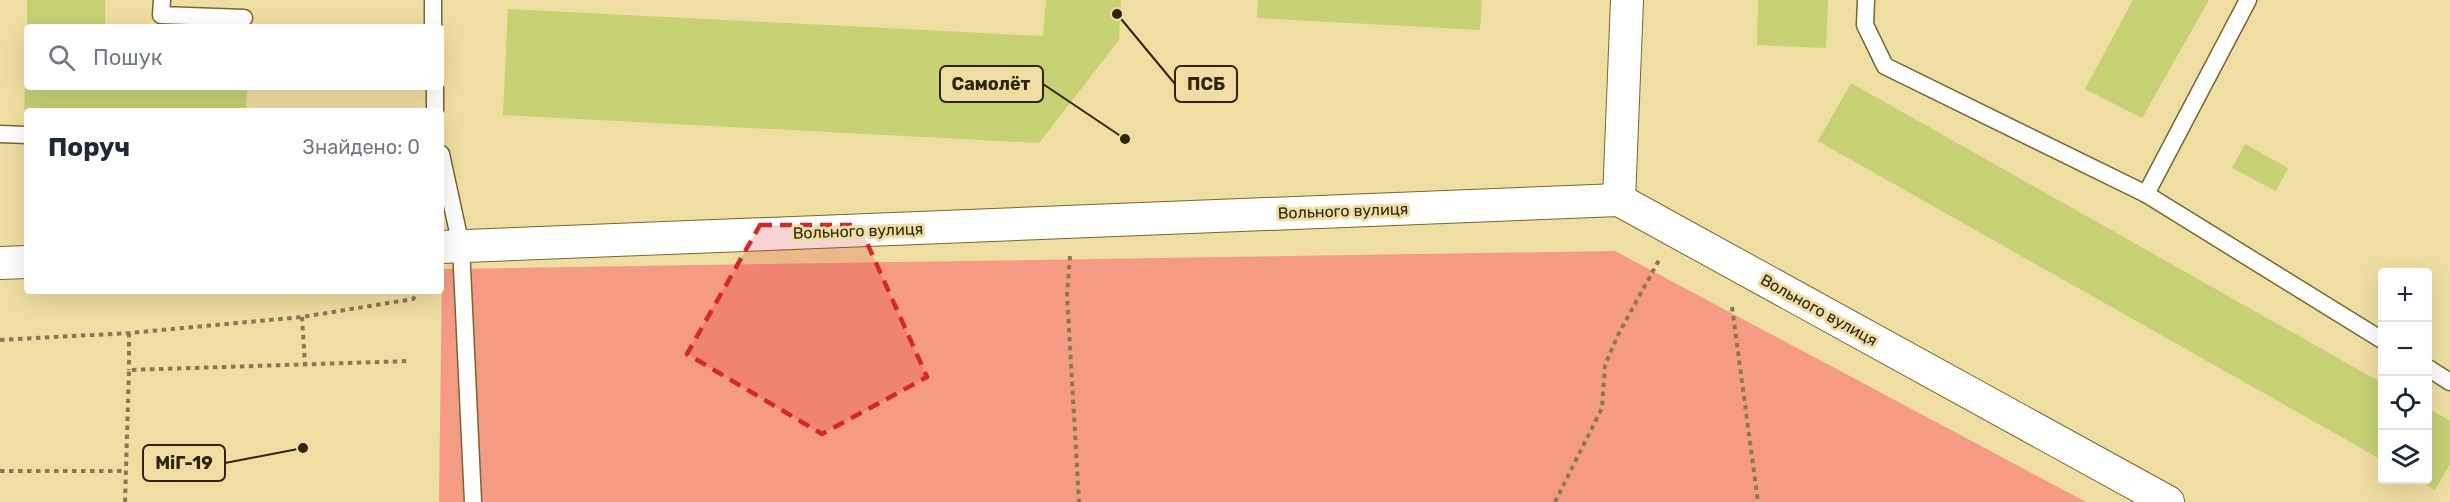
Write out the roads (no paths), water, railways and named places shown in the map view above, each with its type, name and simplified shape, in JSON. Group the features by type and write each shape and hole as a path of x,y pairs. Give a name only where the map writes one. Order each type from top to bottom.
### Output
{"street":[{"path":"1619,200 1627,0"},
{"name":"Вольного вулиця","path":"451,247 1619,200 2168,502"},
{"path":"0,263 24,262"}],"lane":[{"path":"162,0 161,15 244,18"},
{"path":"433,0 433,24"},
{"path":"1866,0 1866,25 1885,66 2146,194 2378,338"},
{"path":"2146,194 2248,0"},
{"path":"435,90 435,108"},
{"path":"0,134 24,135"},
{"path":"444,182 473,502"},
{"path":"2432,371 2450,382"}],"place":[{"name":"ПСБ","path":"1117,14"},
{"name":"Самолёт","path":"1125,139"},
{"name":"МіГ-19","path":"303,448"}]}
